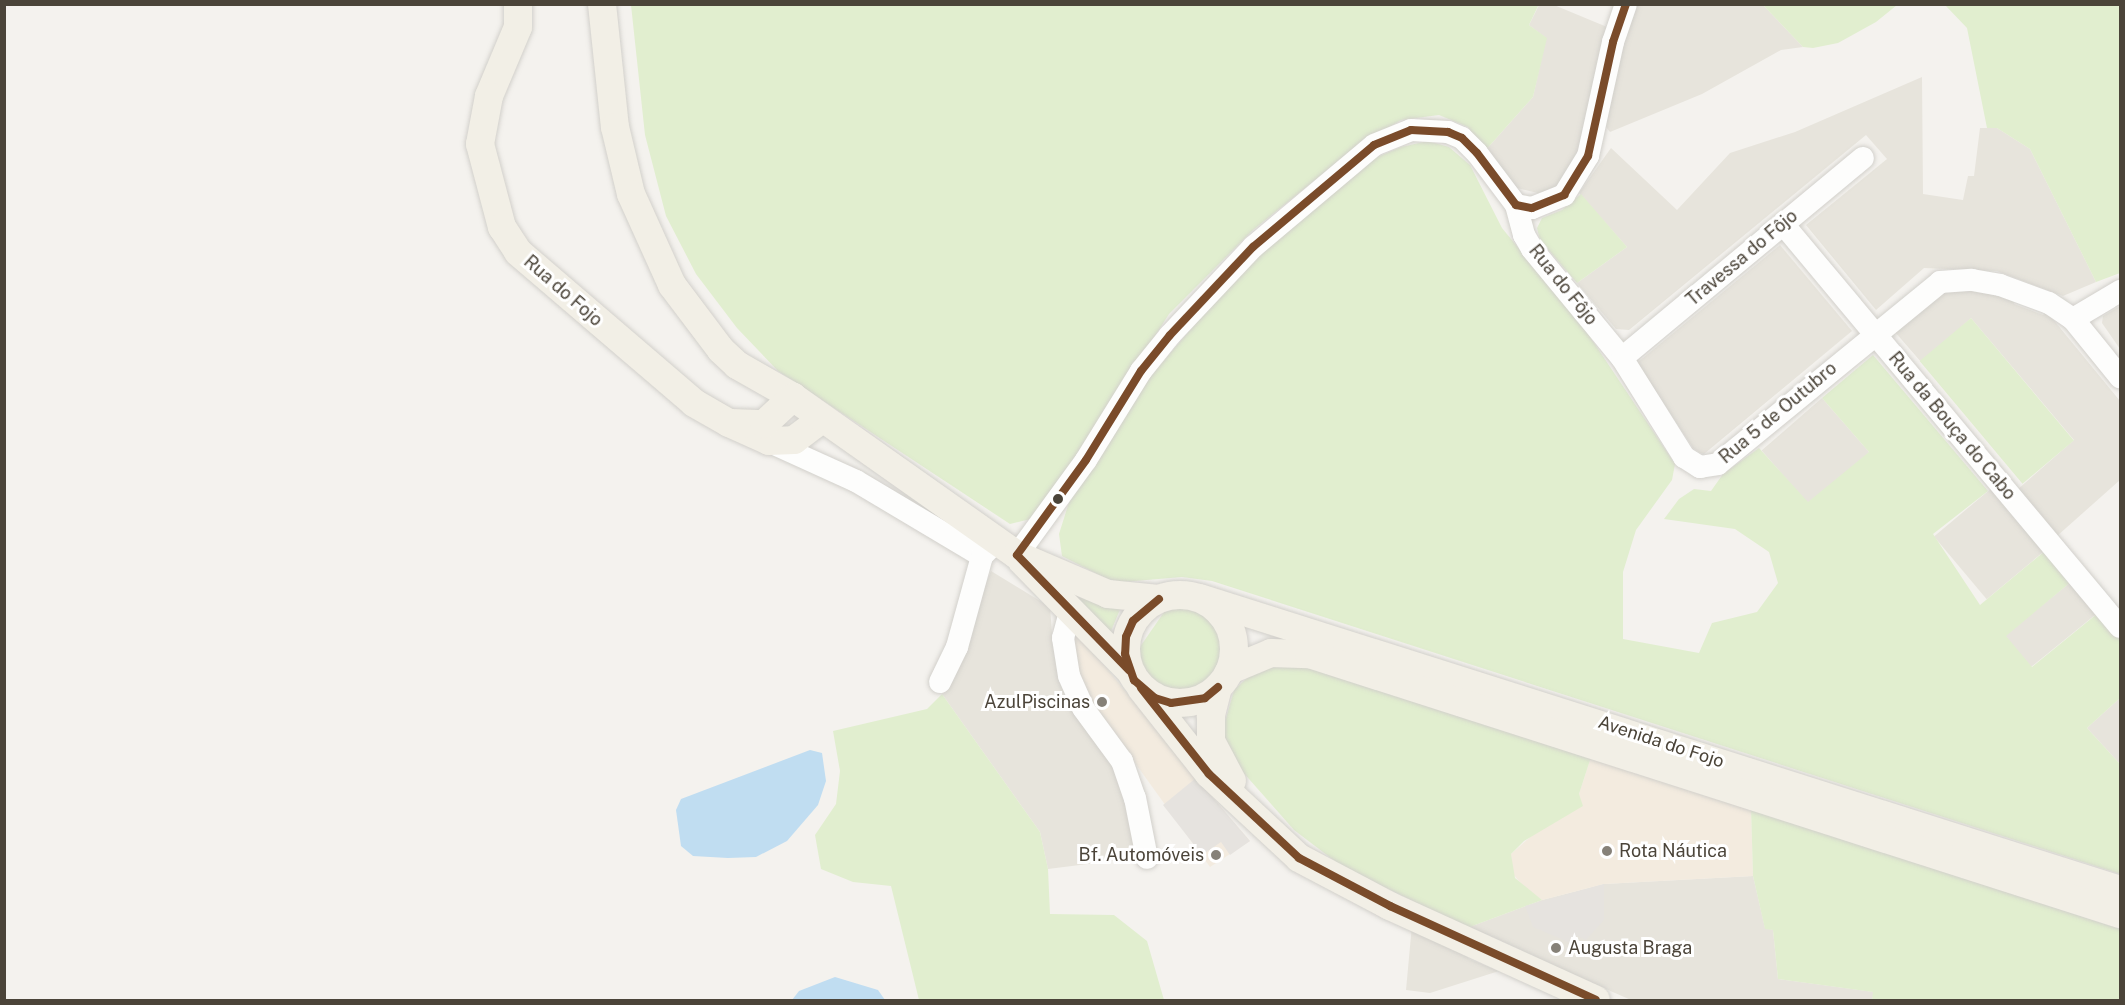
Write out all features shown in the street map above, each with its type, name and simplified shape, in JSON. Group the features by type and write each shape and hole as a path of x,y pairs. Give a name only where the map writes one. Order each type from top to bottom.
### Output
{"main road":[{"name":"Rua do Fojo","path":"518,4 518,27 489,96 480,144 502,227 526,259 694,403 729,423 769,441"},
{"path":"602,4 621,158 631,194 656,257 688,309 721,350 737,365 793,397 823,418 999,551 1070,612 1135,679 1209,774 1247,806 1299,858 1320,872 1596,1000"},
{"path":"614,4 634,155 660,236 728,333 793,397"},
{"path":"729,423 764,424 793,397"},
{"path":"769,441 794,440 823,418"},
{"name":"Avenida do Fojo","path":"999,551 1108,594 1158,598 1172,595 1200,598 2121,890"},
{"path":"1135,679 1126,637 1138,614 1158,598"},
{"path":"1200,598 1226,620 1234,653 1211,716 1211,741 1247,806"},
{"name":"Avenida do Fojo","path":"1135,679 1171,703 1205,698 1224,679 1270,653 1309,654 2121,914"}],"street":[{"path":"1516,205 1532,208 1548,204 1564,195 1582,171 1626,4"},
{"name":"Rua do Fôjo","path":"999,551 1086,460 1141,370 1253,247 1352,160 1393,135 1411,130 1448,132 1462,138 1477,153 1516,205 1532,249 1622,358"},
{"name":"Travessa do Fôjo","path":"1622,358 1863,158"},
{"name":"Rua da Bouça do Cabo","path":"1783,224 2121,627"},
{"path":"1875,333 1931,286 1954,280 2000,285 2027,293 2073,319 2121,377"},
{"path":"2073,319 2121,291"},
{"name":"Rua 5 de Outubro","path":"1622,358 1684,457 1700,467 1709,467 1875,333"},
{"path":"769,441 999,551 940,682"},
{"path":"1070,612 1063,638 1069,676 1083,708 1122,761 1135,798 1147,858"}],"shaded area":[{"path":"1539,5 1554,5 1607,27 1586,139 1567,181 1542,194 1513,187 1484,152 1533,97 1546,38 1529,25"},
{"path":"1635,5 1763,5 1803,47 1781,50 1702,94 1610,132 1606,127 1618,54"},
{"path":"1922,77 1923,194 1963,200 1968,176 1974,176 1980,128 1997,128 2030,149 2096,282 2063,296 1997,271 1924,268 1876,310 1806,225 1887,159 1866,135 1629,330 1616,329 1577,283 1627,247 1579,193 1611,148 1677,210 1730,153 1795,132"},
{"path":"1780,245 1852,331 1704,454 1700,453 1693,448 1637,363"},
{"path":"1961,289 2014,298 2014,304 2043,315 2047,312 2120,401 2120,480 2057,536 2017,490 2074,440 1971,318 1922,363 1895,332 1937,294"},
{"path":"2120,306 2120,349 2102,323 2103,316"},
{"path":"1822,398 1869,452 1809,505 1762,450"},
{"path":"1993,487 2046,550 1987,599 1934,536"},
{"path":"991,571 1050,607 1052,634 1068,681 1114,753 1143,857 1048,869 1040,832 942,694"},
{"path":"2072,581 2098,613 2030,668 2004,636"},
{"path":"1074,628 1250,841 1210,867 1081,688 1075,672"},
{"path":"2120,698 2120,764 2087,728"},
{"path":"1591,757 1751,808 1753,876 1604,884 1542,900 1525,888 1512,873 1511,854 1579,794"},
{"path":"1196,778 1250,841 1230,855 1221,842 1202,855 1163,805"},
{"path":"1753,876 1765,928 1773,930 1778,979 1874,992 1872,1000 1631,1000 1467,928 1542,900 1604,884"},
{"path":"1604,884 1604,920 1586,940 1577,936 1573,944 1533,927 1525,906"},
{"path":"1412,925 1465,949 1469,959 1499,971 1430,993 1406,990"}],"green space":[{"path":"1539,4 1529,25 1547,38 1533,97 1484,152 1468,127 1439,115 1401,120 1352,150 1253,230 1169,314 1081,452 1031,519 1010,524 778,371 737,328 696,274 666,216 645,135 631,5"},
{"path":"1763,5 1897,5 1876,22 1838,43 1813,48 1803,47"},
{"path":"1945,5 2120,5 2120,273 2096,282 2030,149 1997,128 1987,128 1967,28"},
{"path":"1428,141 1449,147 1470,165 1502,228 1584,328 1675,464 1672,480 1636,530 1623,572 1623,639 1699,653 1712,623 1757,612 1778,583 1769,552 1735,529 1664,519 1679,499 1694,489 1711,491 1723,474 1759,448 1808,502 1869,452 1822,398 1873,355 1988,491 1933,534 1980,605 2046,550 2072,581 2006,636 2032,667 2098,613 2120,639 2120,698 2087,728 2120,764 2120,874 1212,581 1182,577 1123,582 1107,579 1062,556 1059,534 1071,496 1138,391 1249,261 1375,158 1401,147"},
{"path":"1581,194 1627,247 1577,283 1540,240 1537,228 1542,218 1562,210"},
{"path":"1971,318 2074,441 2023,484 1920,361"},
{"path":"1067,590 1121,607 1109,636"},
{"path":"1176,604 1206,612 1220,631 1223,646 1215,675 1198,687 1177,692 1162,688 1145,676 1135,654 1169,605"},
{"path":"1305,665 1591,757 1579,794 1583,806 1524,841 1511,854 1515,878 1542,900 1467,928 1340,865 1294,830 1241,770 1226,746 1223,729 1234,690 1247,678 1265,668"},
{"path":"942,694 1040,832 1048,869 1050,914 1114,915 1147,941 1164,1000 919,1000 891,886 853,882 821,869 815,835 836,804 840,771 833,731 927,709"},
{"path":"1751,808 2120,929 2120,1000 1872,1000 1873,992 1778,979 1773,930 1765,929 1753,876"}],"water":[{"path":"810,750 822,753 826,781 818,805 787,841 756,857 693,856 681,846 676,810 681,799"},
{"path":"835,977 878,990 885,1000 792,1000 799,991"}],"transit line":[{"path":"1017,555 1086,460 1141,371 1170,335 1253,247 1374,145 1411,130 1448,132 1462,138 1477,153 1516,205 1532,208 1564,195 1588,156 1613,42 1626,4"},
{"path":"1017,555 1129,670"},
{"path":"1159,599 1133,621 1126,637 1125,654 1134,680 1155,698 1171,703 1205,698 1218,687"},
{"path":"1141,688 1209,774 1299,858 1390,906 1596,1000"}],"place":[{"name":"AzulPiscinas","path":"1102,702"},
{"name":"Rota Náutica","path":"1607,851"},
{"name":"Bf. Automóveis","path":"1216,855"},
{"name":"Augusta Braga","path":"1556,948"}]}
